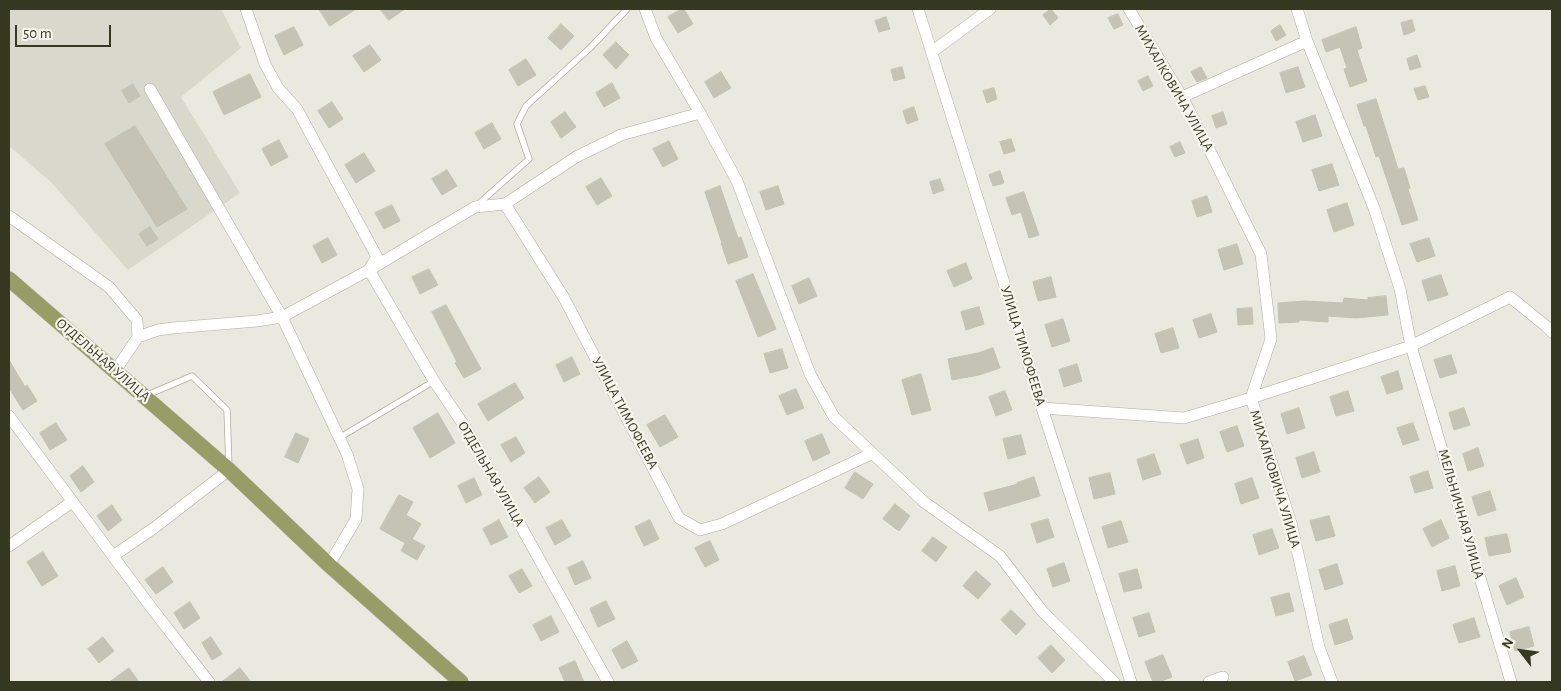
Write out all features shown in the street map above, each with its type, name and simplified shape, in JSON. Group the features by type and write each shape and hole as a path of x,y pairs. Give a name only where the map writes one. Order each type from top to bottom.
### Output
{"main road":[{"name":"ОТДЕЛЬНАЯ УЛИЦА","path":"9,279 229,470 328,564 461,682"}],"street":[{"path":"246,9 265,64 278,88 297,109 377,257 369,270"},
{"path":"645,9 656,38 737,181 810,374 834,417 924,502 1000,556 1042,611 1114,682"},
{"name":"УЛИЦА ТИМОФЕЕВА","path":"918,9 933,51 1042,408 1131,682"},
{"path":"933,51 990,9"},
{"name":"МИХАЛКОВИЧА УЛИЦА","path":"1129,9 1182,97 1261,254 1271,338 1251,398 1291,523 1319,647 1332,682"},
{"name":"МЕЛЬНИЧНАЯ УЛИЦА","path":"1297,9 1306,41 1374,208 1400,289 1411,346 1511,682"},
{"path":"1182,97 1306,41"},
{"path":"150,89 282,317 347,454 358,489 356,519 328,564"},
{"path":"115,371 138,337 158,330 282,317 369,270 475,207 505,204 576,157 621,135 700,114"},
{"name":"УЛИЦА ТИМОФЕЕВА","path":"505,204 564,298 679,518 700,530 722,524 871,454"},
{"path":"9,216 109,287 137,320 138,337"},
{"name":"ОТДЕЛЬНАЯ УЛИЦА","path":"369,270 434,381 467,430 608,682"},
{"path":"1042,408 1184,418 1411,346 1510,298 1552,332"},
{"path":"9,416 209,682"},
{"path":"113,556 154,528 229,470"},
{"path":"9,546 72,502"},
{"path":"1209,682 1223,677"}],"lane":[{"path":"475,207 529,159 517,124 526,106 590,48 627,9"},
{"path":"145,397 192,376 227,410 229,470"},
{"path":"339,438 434,381"}],"shaded area":[{"path":"9,9 221,9 241,48 181,97 240,193 128,270 51,182 9,146"}],"building":[{"path":"319,9 356,9 330,26"},
{"path":"380,9 405,9 389,20"},
{"path":"684,9 693,24 678,33 668,17"},
{"path":"1051,9 1058,18 1050,25 1043,15"},
{"path":"1118,14 1123,25 1114,29 1108,18"},
{"path":"886,17 890,29 879,32 875,21"},
{"path":"1412,20 1415,31 1404,35 1401,23"},
{"path":"561,24 574,36 561,50 548,38"},
{"path":"1280,25 1286,35 1276,41 1271,31"},
{"path":"294,27 303,45 284,55 275,36"},
{"path":"1356,27 1362,48 1357,50 1367,81 1350,87 1344,69 1347,68 1340,47 1326,52 1322,40"},
{"path":"616,42 629,55 616,69 603,55"},
{"path":"370,45 381,60 364,72 353,56"},
{"path":"1417,55 1421,67 1410,70 1407,59"},
{"path":"526,59 536,75 518,86 509,70"},
{"path":"902,67 905,78 894,81 891,70"},
{"path":"1201,67 1207,78 1197,82 1191,72"},
{"path":"1298,67 1305,87 1286,93 1280,73"},
{"path":"721,72 731,88 714,98 705,82"},
{"path":"250,74 261,97 224,115 213,92"},
{"path":"1148,76 1153,86 1143,91 1138,81"},
{"path":"612,83 620,98 604,107 596,93"},
{"path":"133,84 140,96 129,103 122,91"},
{"path":"1425,86 1429,97 1418,100 1414,89"},
{"path":"994,88 997,99 987,103 983,91"},
{"path":"1376,99 1398,169 1404,168 1410,188 1408,189 1418,220 1402,225 1379,156 1376,157 1357,105"},
{"path":"332,102 343,119 329,128 318,111"},
{"path":"914,107 918,120 907,124 903,111"},
{"path":"565,112 576,127 561,138 551,122"},
{"path":"1223,112 1227,124 1216,128 1212,116"},
{"path":"1315,115 1322,136 1303,142 1296,122"},
{"path":"492,123 501,139 484,149 475,133"},
{"path":"135,126 187,209 157,227 105,144"},
{"path":"1011,139 1015,151 1004,154 1000,142"},
{"path":"279,140 288,157 271,166 262,149"},
{"path":"669,141 678,159 663,167 653,149"},
{"path":"1180,142 1185,153 1175,157 1170,147"},
{"path":"364,153 375,171 356,183 345,165"},
{"path":"1332,164 1339,185 1319,191 1312,170"},
{"path":"447,170 457,186 442,195 432,179"},
{"path":"1000,171 1004,183 993,186 989,175"},
{"path":"601,178 612,196 597,205 586,187"},
{"path":"940,179 944,190 933,194 930,182"},
{"path":"720,186 738,238 741,237 748,257 728,264 705,192"},
{"path":"778,186 784,204 766,210 760,192"},
{"path":"1024,192 1039,235 1029,238 1021,212 1012,215 1006,198"},
{"path":"1207,196 1212,212 1197,217 1192,201"},
{"path":"1347,203 1354,225 1334,232 1327,210"},
{"path":"392,205 400,221 384,229 375,213"},
{"path":"150,227 158,239 147,246 139,234"},
{"path":"328,238 337,255 322,263 313,246"},
{"path":"1429,238 1435,256 1417,262 1410,244"},
{"path":"1237,244 1243,264 1224,270 1218,250"},
{"path":"966,263 972,279 954,287 947,271"},
{"path":"429,269 438,285 420,294 412,277"},
{"path":"753,274 776,329 758,337 736,281"},
{"path":"1441,275 1448,295 1428,301 1422,281"},
{"path":"1051,277 1056,297 1038,301 1033,282"},
{"path":"809,278 817,296 799,304 792,286"},
{"path":"1386,296 1388,315 1356,318 1328,316 1328,322 1299,320 1299,322 1279,323 1278,303 1304,301 1343,303 1344,298 1368,300 1368,298"},
{"path":"446,305 481,369 464,378 455,363 457,362 432,312"},
{"path":"979,307 984,324 966,330 961,312"},
{"path":"1252,308 1253,324 1238,325 1237,309"},
{"path":"1211,314 1217,332 1199,338 1193,320"},
{"path":"1063,319 1070,341 1052,347 1045,325"},
{"path":"1173,328 1179,348 1161,353 1155,334"},
{"path":"993,348 1000,368 979,375 952,380 948,359"},
{"path":"782,349 788,368 770,373 764,354"},
{"path":"1451,355 1457,373 1440,378 1434,360"},
{"path":"572,357 580,374 564,382 556,365"},
{"path":"9,360 25,387 27,385 37,401 23,410 9,388"},
{"path":"1077,364 1082,381 1064,387 1059,370"},
{"path":"1398,371 1403,389 1387,394 1381,377"},
{"path":"921,374 931,410 912,415 902,380"},
{"path":"515,383 524,398 488,421 478,404"},
{"path":"796,389 804,408 787,415 779,396"},
{"path":"1005,391 1012,410 996,416 989,397"},
{"path":"1348,391 1354,411 1336,416 1330,397"},
{"path":"1299,408 1305,428 1287,434 1281,414"},
{"path":"1464,408 1470,425 1454,430 1449,413"},
{"path":"438,413 455,443 430,458 413,428"},
{"path":"665,415 678,437 660,447 647,425"},
{"path":"56,423 67,440 50,450 40,433"},
{"path":"1413,423 1419,440 1403,445 1397,428"},
{"path":"1237,426 1244,446 1227,452 1220,432"},
{"path":"296,433 309,439 298,463 285,457"},
{"path":"822,434 830,453 813,461 805,441"},
{"path":"1021,435 1026,454 1008,459 1003,439"},
{"path":"516,437 525,453 511,462 501,445"},
{"path":"1198,439 1204,458 1187,464 1180,445"},
{"path":"1478,448 1484,466 1468,471 1463,454"},
{"path":"1314,452 1320,472 1302,478 1296,458"},
{"path":"1154,454 1161,474 1143,480 1137,460"},
{"path":"83,466 94,482 81,492 70,476"},
{"path":"1428,471 1433,488 1415,493 1410,477"},
{"path":"855,472 873,484 863,499 845,488"},
{"path":"1110,473 1115,494 1094,499 1089,478"},
{"path":"539,477 550,492 535,503 524,488"},
{"path":"1034,477 1040,496 989,511 984,493 1018,484"},
{"path":"474,478 482,495 466,503 458,486"},
{"path":"1252,478 1259,498 1241,504 1235,484"},
{"path":"1490,491 1496,510 1478,516 1472,497"},
{"path":"399,495 413,502 406,515 421,524 412,539 425,546 417,560 401,551 405,543 380,529"},
{"path":"895,504 910,516 899,531 883,519"},
{"path":"112,505 122,520 108,531 97,516"},
{"path":"1329,516 1335,536 1316,541 1310,521"},
{"path":"1048,519 1054,537 1037,543 1031,524"},
{"path":"499,520 508,537 491,545 483,529"},
{"path":"562,520 571,536 555,545 546,528"},
{"path":"650,520 659,539 644,546 635,527"},
{"path":"1441,520 1449,538 1432,547 1423,529"},
{"path":"1121,521 1128,542 1108,548 1102,527"},
{"path":"1272,529 1279,548 1259,555 1253,535"},
{"path":"1507,534 1511,552 1489,556 1485,538"},
{"path":"933,537 947,547 936,562 922,551"},
{"path":"710,541 719,560 705,567 695,548"},
{"path":"43,552 58,576 42,586 27,562"},
{"path":"583,561 591,578 575,585 568,568"},
{"path":"1064,563 1070,581 1053,587 1047,569"},
{"path":"1337,564 1343,584 1325,590 1319,570"},
{"path":"1455,566 1460,586 1442,591 1437,571"},
{"path":"163,567 173,582 156,594 145,580"},
{"path":"522,569 532,586 519,593 509,576"},
{"path":"1137,569 1142,588 1124,592 1119,574"},
{"path":"976,571 991,584 978,599 963,586"},
{"path":"1516,578 1524,597 1507,605 1499,586"},
{"path":"1289,593 1294,611 1276,616 1271,598"},
{"path":"606,601 615,619 598,627 590,609"},
{"path":"190,602 200,618 184,629 174,613"},
{"path":"1011,610 1026,624 1016,635 1001,620"},
{"path":"1149,613 1155,632 1139,637 1133,618"},
{"path":"551,616 559,632 541,641 533,625"},
{"path":"1474,618 1480,637 1459,643 1453,625"},
{"path":"1347,619 1353,639 1335,645 1329,625"},
{"path":"1529,627 1534,646 1515,651 1510,632"},
{"path":"103,637 114,651 99,663 88,649"},
{"path":"211,637 222,654 212,660 202,643"},
{"path":"627,641 638,661 622,669 612,650"},
{"path":"1051,645 1065,660 1052,673 1038,658"},
{"path":"1163,655 1172,677 1159,682 1153,682 1145,662"},
{"path":"1304,656 1312,675 1295,681 1288,662"},
{"path":"575,661 584,682 565,682 559,668"},
{"path":"129,668 139,682 110,682"},
{"path":"240,668 251,682 222,682"}]}
